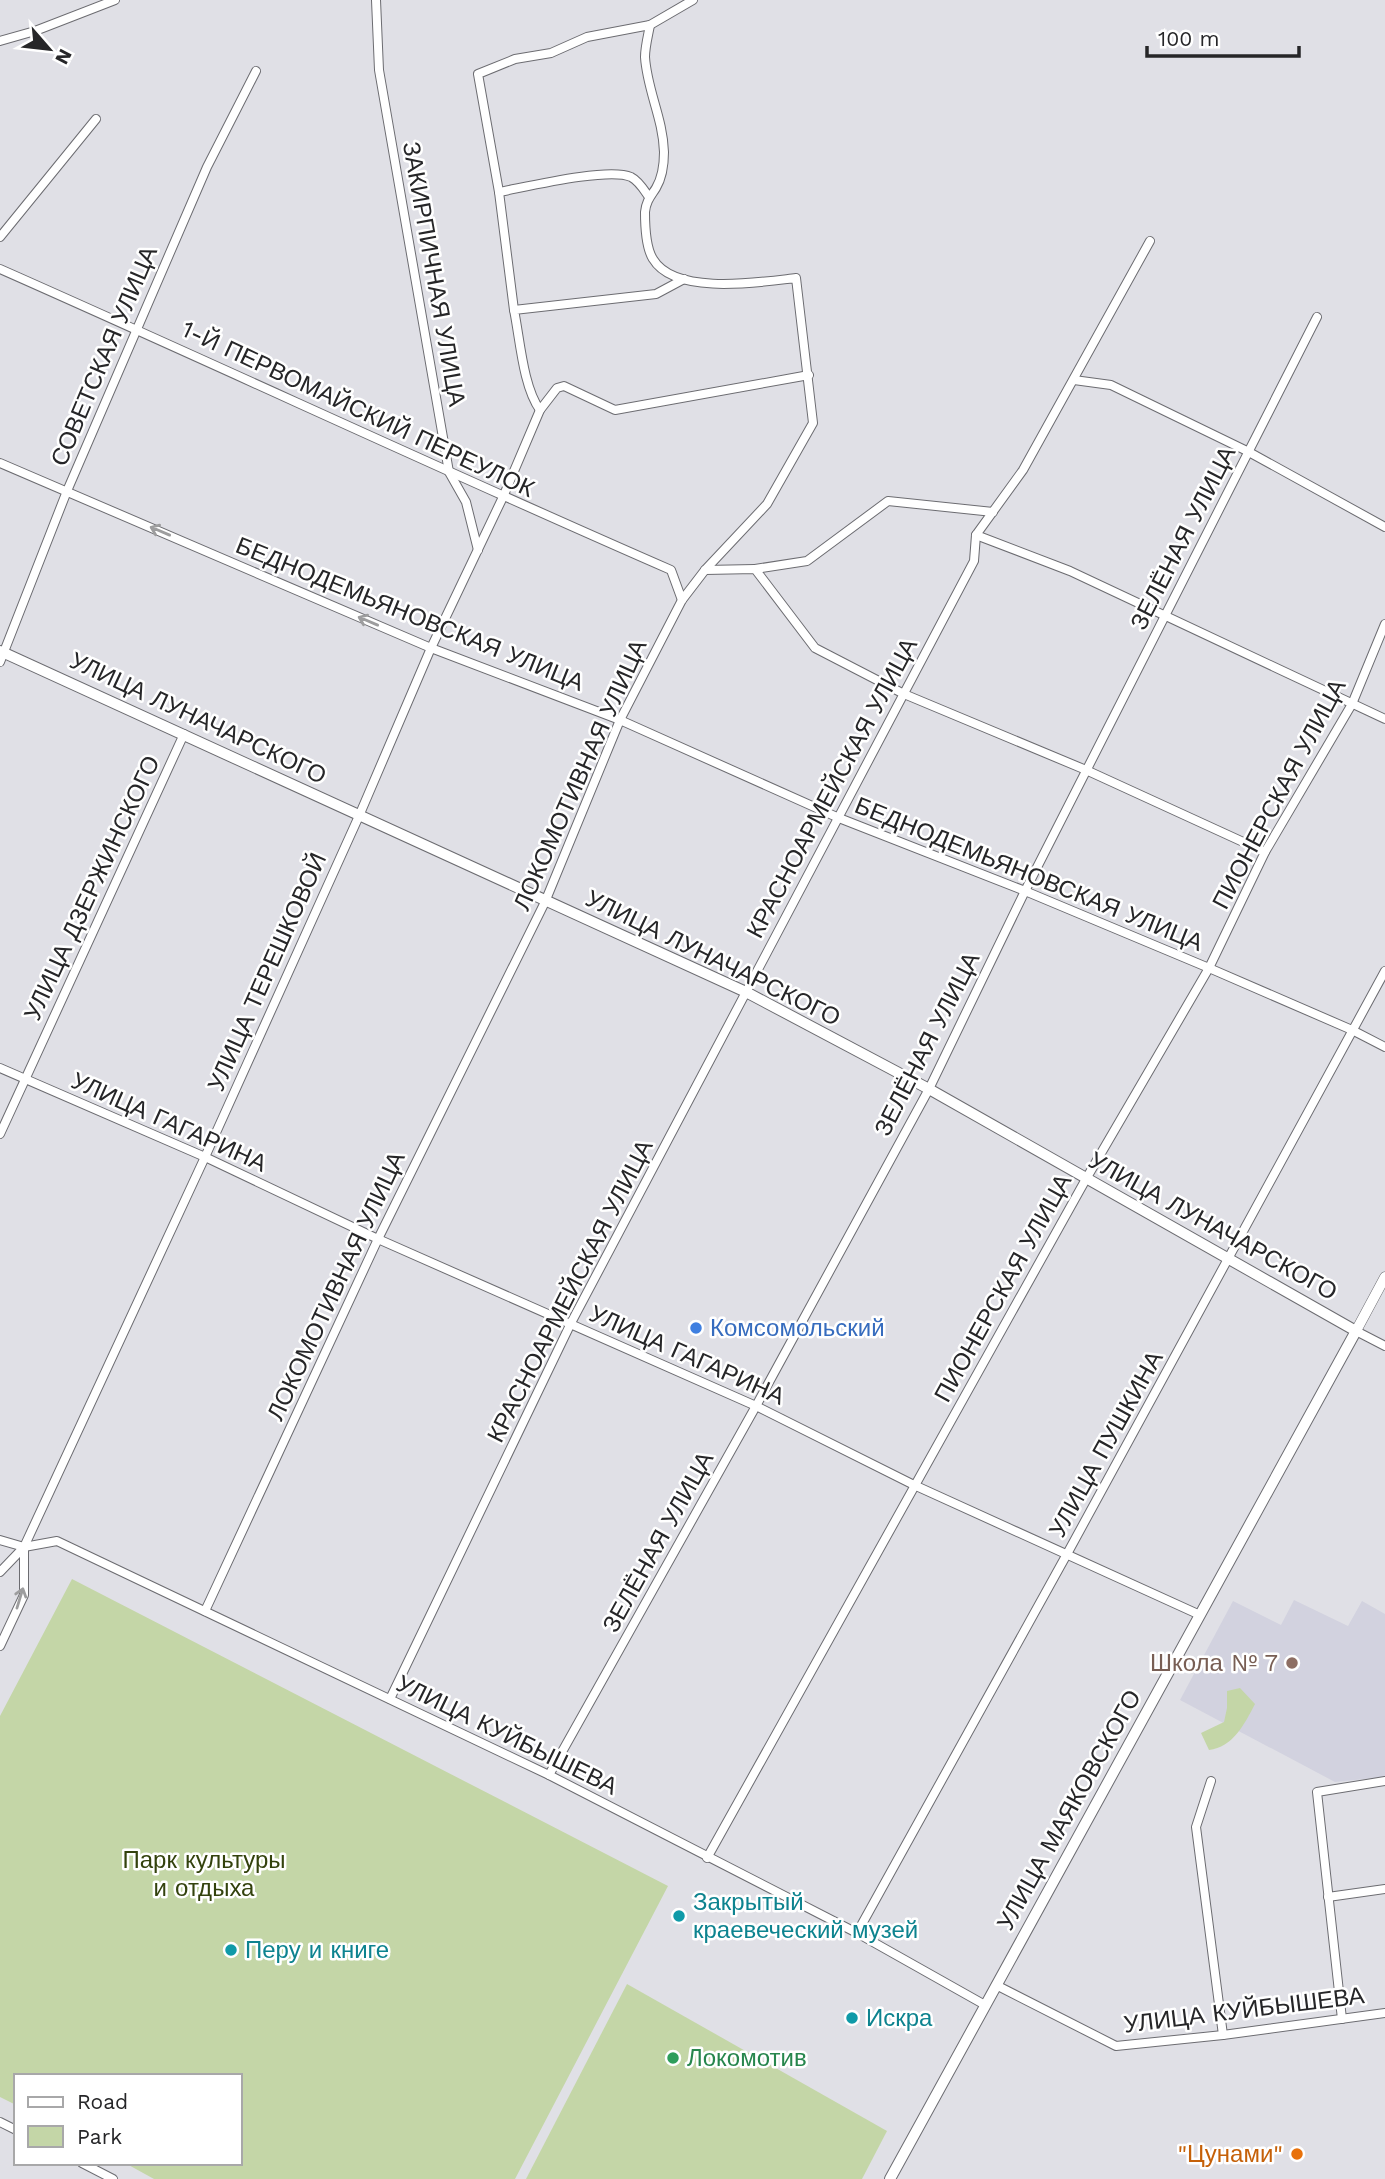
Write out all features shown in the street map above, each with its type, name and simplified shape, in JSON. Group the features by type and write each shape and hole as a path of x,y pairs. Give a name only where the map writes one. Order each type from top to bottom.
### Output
{"main road":[{"name":"УЛИЦА ЛУНАЧАРСКОГО","path":"2,655 184,734 746,992 929,1089 1356,1331"},
{"name":"УЛИЦА МАЯКОВСКОГО","path":"890,2179 1356,1331"}],"street":[{"path":"0,41 35,31 115,0"},
{"name":"ЗАКИРПИЧНАЯ УЛИЦА","path":"376,0 379,71 449,472 466,502 478,550"},
{"path":"693,0 650,26 587,37 551,53 515,60 478,74 526,372 540,410 557,388 564,386 615,410 809,375"},
{"name":"ЛОКОМОТИВНАЯ УЛИЦА","path":"205,1611 378,1239 545,902 620,720 682,600 705,570 767,504 813,423 796,278 726,285 684,279 667,272 653,259 645,209 649,197 657,187 664,153 660,116 648,78 645,55 650,26"},
{"name":"СОВЕТСКАЯ УЛИЦА","path":"2,655 67,491 207,167 256,71"},
{"path":"0,237 96,118"},
{"path":"499,192 610,174 631,177 642,186 649,197"},
{"name":"КРАСНОАРМЕЙСКАЯ УЛИЦА","path":"390,1699 571,1324 974,561 976,535 1023,470 1150,241"},
{"name":"1-Й ПЕРВОМАЙСКИЙ ПЕРЕУЛОК","path":"0,269 503,497 671,570 682,600"},
{"path":"514,310 656,294 684,279"},
{"name":"ЗЕЛЁНАЯ УЛИЦА","path":"549,1775 756,1406 929,1089 1025,891 1317,317"},
{"path":"1074,380 1111,385 1247,451 1385,527"},
{"name":"УЛИЦА ТЕРЕШКОВОЙ","path":"0,1572 24,1547 205,1157 540,410"},
{"name":"БЕДНОДЕМЬЯНОВСКАЯ УЛИЦА","path":"0,463 431,648 620,720 839,818 1025,891 1209,968 1385,1047"},
{"path":"705,570 755,569 807,561 888,502 993,512"},
{"path":"976,535 1070,570 1385,719"},
{"path":"755,569 816,648 904,694 1086,770 1265,852"},
{"name":"ПИОНЕРСКАЯ УЛИЦА","path":"707,1858 1086,1178 1209,968 1265,852 1352,704 1385,624"},
{"name":"УЛИЦА ДЗЕРЖИНСКОГО","path":"0,1134 184,734"},
{"name":"УЛИЦА ПУШКИНА","path":"857,1933 1068,1554 1385,971"},
{"name":"УЛИЦА ГАГАРИНА","path":"0,1068 205,1157 378,1239 756,1406 914,1485 1200,1615"},
{"name":"УЛИЦА МАЯКОВСКОГО","path":"1356,1331 1385,1277"},
{"name":"УЛИЦА ЛУНАЧАРСКОГО","path":"1356,1331 1385,1346"},
{"name":"УЛИЦА КУЙБЫШЕВА","path":"0,1540 24,1547 57,1541 549,1775 857,1933 985,2005"},
{"name":"УЛИЦА ТЕРЕШКОВОЙ","path":"0,1646 24,1595 24,1547"},
{"path":"1211,1781 1196,1827 1223,2035"},
{"path":"1342,2019 1317,1792 1385,1781"},
{"path":"1328,1898 1385,1889"},
{"name":"УЛИЦА КУЙБЫШЕВА","path":"996,1985 1116,2046 1223,2035 1385,2013"},
{"path":"86,2165 113,2179"}],"shaded area":[{"name":"Школа № 7","path":"1294,1600 1348,1626 1362,1601 1385,1614 1385,1777 1335,1782 1180,1700 1233,1601 1281,1625"}],"green space":[{"name":"Парк культуры и отдыха","path":"72,1579 668,1886 515,2179 154,2179 129,2165 242,2165 242,2074 14,2074 14,2104 0,2097 0,1716"},
{"path":"1240,1688 1255,1704 1231,1740 1209,1750 1201,1733 1224,1722 1227,1691"},
{"name":"Локомотив","path":"627,1984 887,2131 862,2179 526,2179"}],"place":[{"name":"Комсомольский","path":"696,1328"},
{"name":"Школа № 7","path":"1292,1663"},
{"name":"Закрытый краевеческий музей","path":"679,1916"},
{"name":"Перу и книге","path":"231,1950"},
{"name":"Искра","path":"852,2018"},
{"name":"Локомотив","path":"673,2058"},
{"name":"\"Цунами\"","path":"1297,2154"}]}
